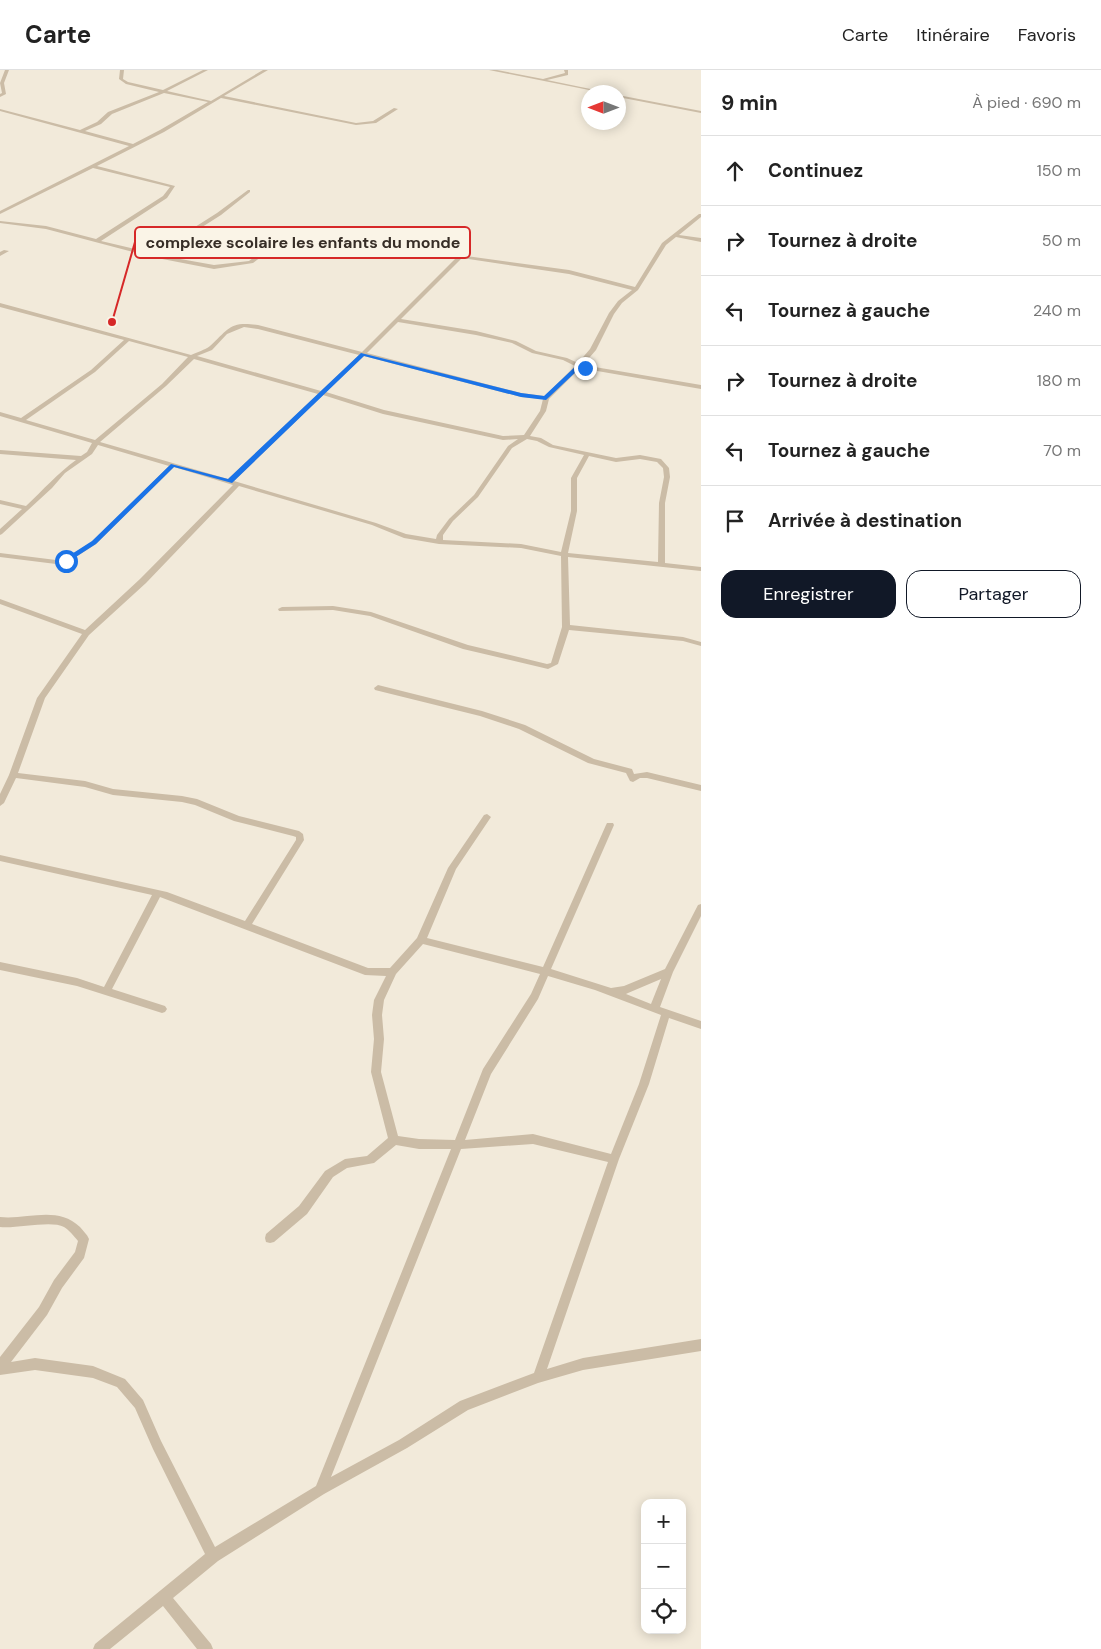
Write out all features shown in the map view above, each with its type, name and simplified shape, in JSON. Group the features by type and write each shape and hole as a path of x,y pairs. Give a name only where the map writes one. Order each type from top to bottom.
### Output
{"street":[{"path":"0,96 4,94 2,83 7,70"},
{"path":"122,70 121,79 127,83 212,102"},
{"path":"80,132 99,123 110,113 162,92 206,70"},
{"path":"0,213 132,146 266,70"},
{"path":"491,70 581,88"},
{"path":"535,80 564,75 567,74 566,70"},
{"path":"220,97 356,124 374,122 396,109"},
{"path":"626,98 701,112"},
{"path":"0,110 132,146"},
{"path":"90,166 173,186 165,197 97,241"},
{"path":"152,255 187,240 197,228 219,214 248,190"},
{"path":"439,542 440,535 451,520 476,496 510,447 526,437 543,411 546,398 593,350 620,302 636,289 664,244 677,236 701,215"},
{"path":"0,222 46,228 152,255 214,267 235,266 257,260 272,246"},
{"path":"677,236 701,240"},
{"path":"0,254 6,251"},
{"path":"0,803 13,776 41,698 86,633 143,581 233,482 320,393 398,320 461,256 569,272 636,289"},
{"path":"0,305 283,380 383,412 503,438 526,437 539,440 551,446 616,460 651,458 664,465 667,477 662,503 661,566"},
{"path":"398,320 476,333 514,342 534,352 565,359 579,366 701,387"},
{"path":"0,533 63,472 80,458 90,453 96,442 164,385 193,356 210,349 229,330 244,325 309,339 521,395 546,398"},
{"path":"22,420 93,371 128,340"},
{"path":"0,414 374,524 404,536 439,542 521,546 564,555 701,569"},
{"path":"0,452 80,458"},
{"path":"282,609 326,608 370,614 466,647 548,667 554,664 566,627 564,555 574,511 574,478 588,453"},
{"path":"0,555 56,562 66,561 94,542 173,465"},
{"path":"0,502 27,508"},
{"path":"0,601 86,633"},
{"path":"566,627 683,639 701,644"},
{"path":"378,688 482,714 522,727 591,761 629,771 633,779 638,775 647,775 701,788"},
{"path":"13,776 85,784 113,792 197,802 237,819 296,833 300,836 300,840 247,925"},
{"path":"394,1140 376,1072 380,1038 377,1015 379,1000 392,972 421,940 452,868 487,817"},
{"path":"320,1490 487,1072 535,996 610,825"},
{"path":"0,858 157,893 247,925 368,972 392,972"},
{"path":"107,990 157,893"},
{"path":"654,1009 668,972 701,907"},
{"path":"421,940 546,970 613,991 654,1009 701,1025"},
{"path":"0,966 50,975 107,990 162,1009"},
{"path":"613,991 625,990 668,972"},
{"path":"538,1377 614,1159 644,1084 666,1013"},
{"path":"270,1238 303,1210 328,1174 345,1164 370,1160 394,1140 419,1144 457,1145 533,1139 614,1159"},
{"path":"0,1222 7,1224 50,1220 66,1222 84,1239 80,1254 58,1284 43,1311 0,1367"},
{"path":"100,1649 213,1556 320,1490 403,1444 464,1405 538,1377 583,1364 701,1345"},
{"path":"0,1367 35,1364 93,1372 121,1383 139,1404 157,1445 213,1556"},
{"path":"163,1596 206,1649"}],"place":[{"name":"complexe scolaire les enfants du monde","path":"112,322"}],"route":[{"path":"66,561 94,542 124,515 140,496 173,465 230,482 320,393 363,354 521,395 546,398 579,366 585,368"}]}
